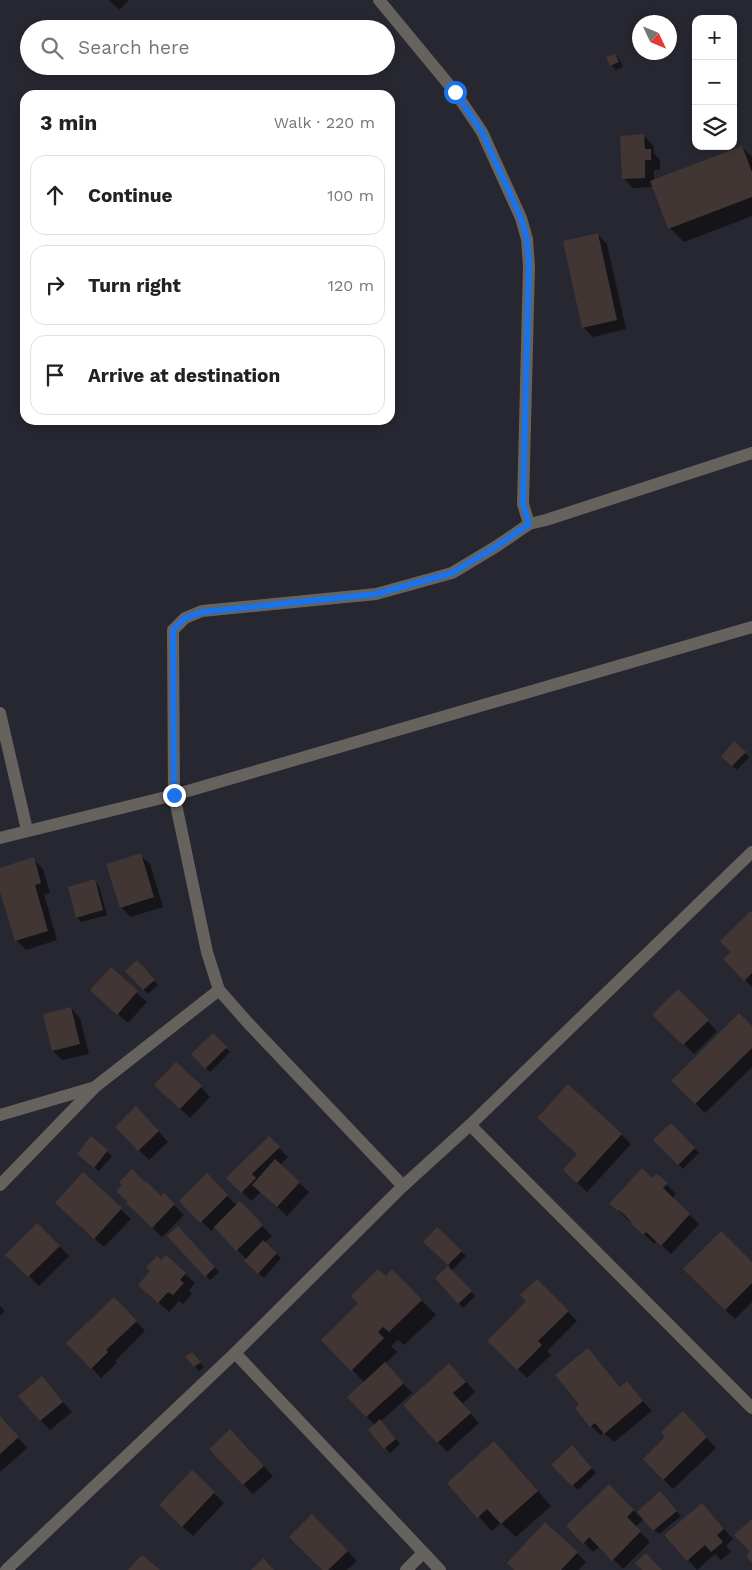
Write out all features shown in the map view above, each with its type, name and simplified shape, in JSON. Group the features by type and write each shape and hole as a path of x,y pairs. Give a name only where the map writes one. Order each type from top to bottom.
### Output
{"street":[{"path":"379,0 455,92 482,132 521,218 527,239 529,266 523,504 529,524"},
{"path":"403,1186 248,1024 219,990 207,952 174,795 173,630 185,618 202,612 376,594 452,573 529,524 752,453"},
{"path":"0,838 174,795 752,627"},
{"path":"0,713 27,830"},
{"path":"6,1570 235,1352 403,1186 470,1126 752,852"},
{"path":"0,1186 95,1087 219,990"},
{"path":"0,1115 95,1087"},
{"path":"470,1126 752,1408"},
{"path":"235,1352 440,1570"},
{"path":"406,1570 423,1553"}],"building":[{"path":"615,54 619,62 610,66 606,57"},
{"path":"644,134 645,149 651,149 651,160 645,160 645,178 622,179 620,136"},
{"path":"742,146 752,172 752,197 668,229 650,181 731,150 737,150 737,148"},
{"path":"598,233 617,320 582,328 563,241"},
{"path":"734,741 746,752 732,766 721,757"},
{"path":"141,853 154,897 120,908 106,864"},
{"path":"34,857 41,883 35,885 48,931 15,941 0,892 0,868"},
{"path":"95,879 103,910 76,918 68,887"},
{"path":"751,911 752,973 744,981 723,959 731,952 720,941"},
{"path":"137,960 155,980 143,990 125,971"},
{"path":"111,967 138,991 117,1015 90,990"},
{"path":"678,989 709,1020 683,1045 652,1015"},
{"path":"71,1007 80,1044 52,1051 43,1014"},
{"path":"739,1013 752,1026 752,1048 695,1104 671,1081"},
{"path":"213,1033 227,1047 205,1069 191,1054"},
{"path":"176,1062 202,1086 180,1109 154,1085"},
{"path":"568,1084 622,1134 577,1183 563,1170 577,1154 537,1118"},
{"path":"136,1106 159,1131 138,1151 115,1127"},
{"path":"671,1123 695,1148 678,1165 653,1140"},
{"path":"91,1136 108,1150 94,1168 77,1154"},
{"path":"269,1136 280,1147 252,1174 256,1178 241,1193 226,1178"},
{"path":"275,1159 300,1182 277,1207 252,1185"},
{"path":"642,1168 652,1178 657,1174 668,1183 663,1188 690,1214 661,1246 646,1232 643,1235 619,1210 609,1204"},
{"path":"132,1169 161,1196 164,1193 175,1204 152,1228 116,1191 122,1185 119,1182"},
{"path":"83,1172 122,1208 94,1239 55,1203"},
{"path":"207,1173 228,1195 200,1223 179,1201"},
{"path":"240,1201 263,1225 236,1251 214,1227"},
{"path":"37,1223 60,1246 28,1277 5,1255"},
{"path":"178,1226 215,1267 205,1277 167,1236"},
{"path":"437,1227 462,1251 448,1265 423,1242"},
{"path":"721,1231 752,1262 752,1283 725,1310 683,1269"},
{"path":"263,1240 277,1253 258,1274 244,1261"},
{"path":"166,1255 186,1273 180,1280 184,1283 173,1295 168,1292 158,1303 138,1285 150,1271 146,1267 157,1256 161,1260"},
{"path":"448,1266 472,1291 458,1304 435,1278"},
{"path":"378,1269 386,1276 392,1269 422,1300 389,1332 383,1327 378,1332 384,1338 351,1371 321,1340 358,1303 351,1296"},
{"path":"537,1279 569,1311 538,1341 542,1345 517,1370 487,1341 526,1301 520,1295"},
{"path":"114,1297 137,1321 106,1350 108,1352 91,1369 66,1343"},
{"path":"588,1348 620,1387 627,1381 643,1401 604,1434 595,1423 590,1427 575,1408 579,1404 555,1375"},
{"path":"192,1352 201,1362 194,1367 185,1357"},
{"path":"385,1362 404,1383 366,1417 347,1397"},
{"path":"449,1363 466,1382 453,1393 471,1413 437,1443 403,1405"},
{"path":"42,1376 63,1402 40,1421 18,1396"},
{"path":"683,1411 707,1437 663,1480 643,1459 665,1437 661,1432"},
{"path":"0,1416 19,1437 0,1454"},
{"path":"380,1419 396,1439 384,1449 368,1430"},
{"path":"230,1429 264,1466 243,1485 209,1449"},
{"path":"494,1441 538,1491 501,1524 487,1509 477,1518 447,1483"},
{"path":"572,1445 592,1468 572,1486 551,1465"},
{"path":"192,1470 215,1492 182,1527 159,1505"},
{"path":"609,1484 634,1510 627,1517 641,1531 612,1561 589,1537 583,1544 566,1526"},
{"path":"660,1491 677,1511 653,1531 637,1512"},
{"path":"702,1503 724,1529 717,1535 723,1542 711,1552 705,1545 687,1561 664,1535"},
{"path":"312,1514 348,1551 328,1570 322,1570 289,1537"},
{"path":"752,1519 752,1563 746,1556 750,1552 734,1535"},
{"path":"545,1522 578,1552 561,1570 514,1570 507,1563"},
{"path":"646,1553 662,1570 642,1570 635,1563"},
{"path":"142,1555 160,1570 128,1570"},
{"path":"263,1558 274,1570 251,1570"}],"route":[{"path":"174,795 173,630 185,618 202,612 376,594 452,573 529,524 523,504 529,266 527,239 521,218 482,132 455,92"}]}
